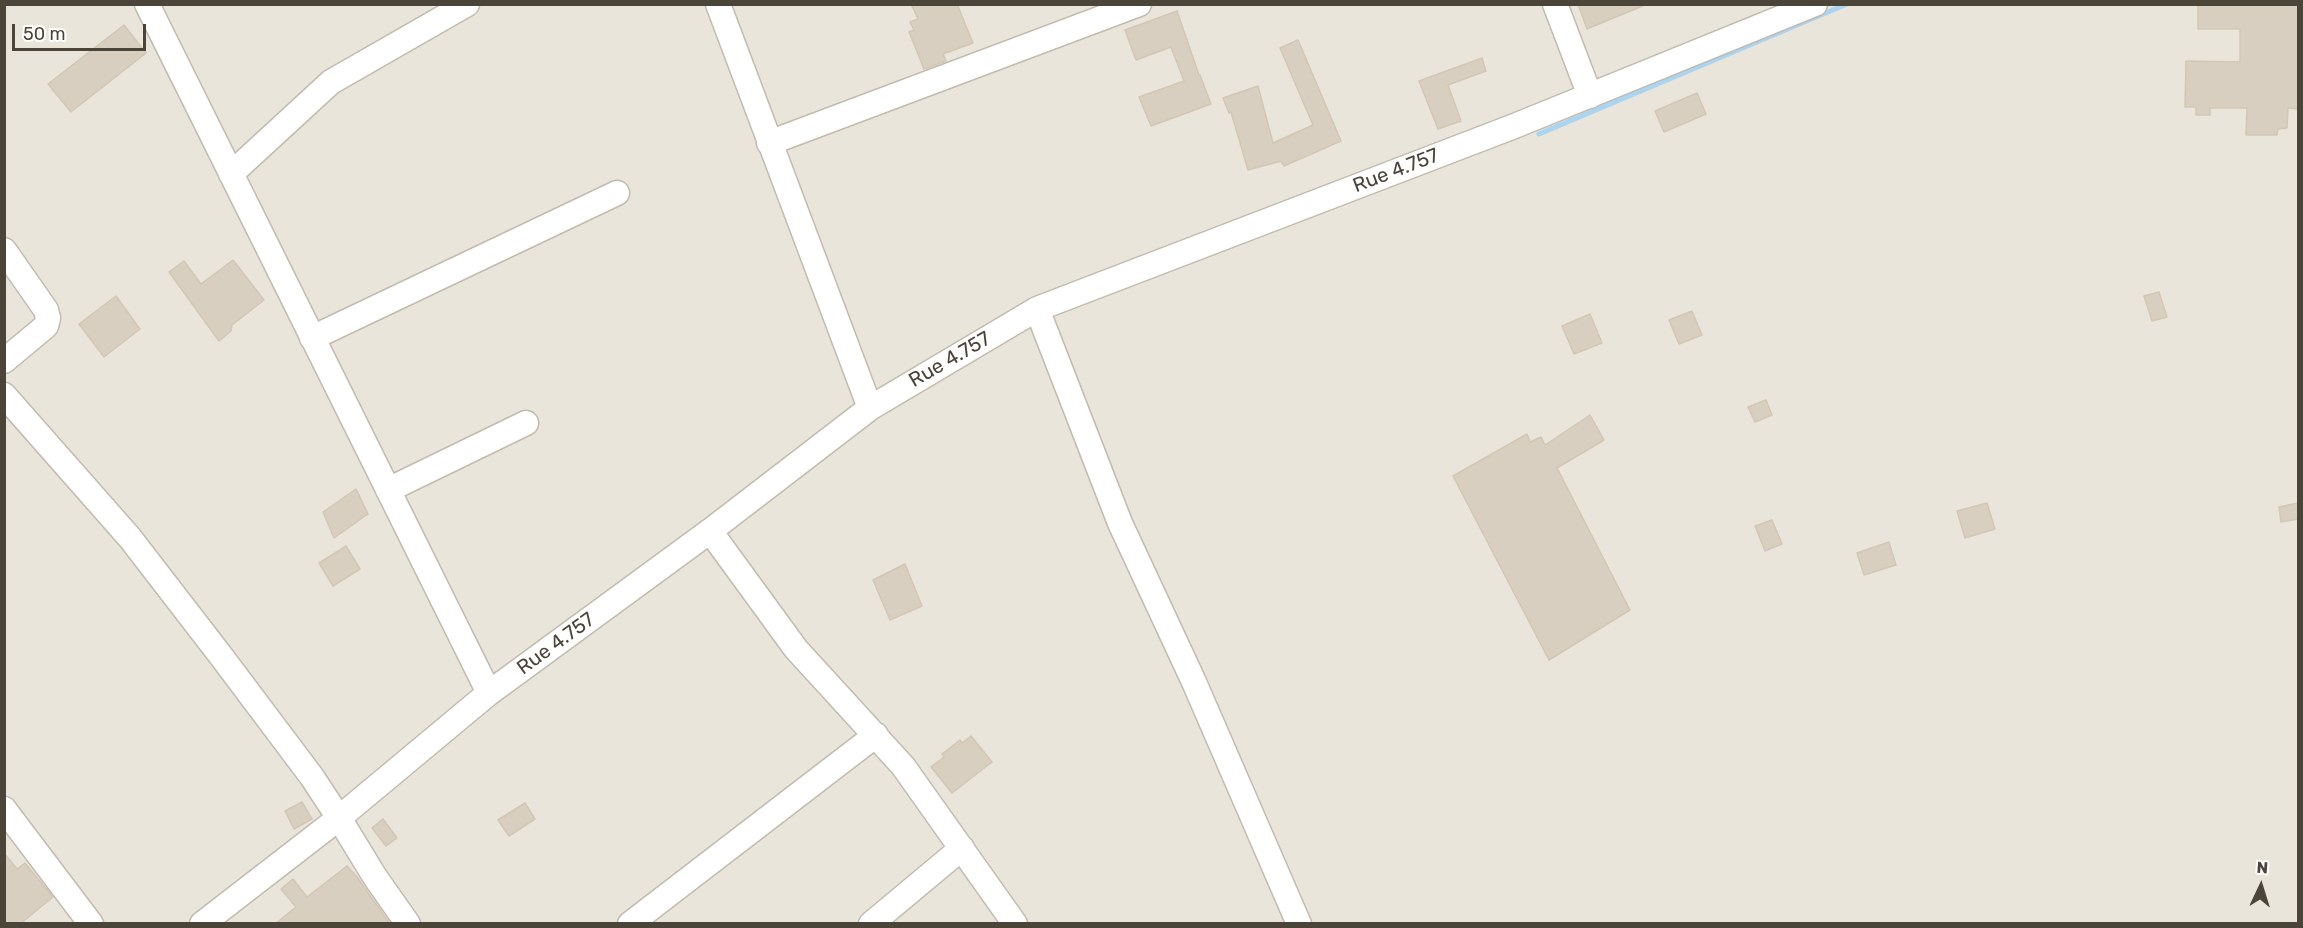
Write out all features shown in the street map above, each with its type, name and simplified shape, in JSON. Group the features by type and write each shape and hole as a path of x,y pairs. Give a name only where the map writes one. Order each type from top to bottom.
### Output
{"street":[{"path":"147,4 489,693"},
{"path":"231,174 331,82 467,4"},
{"path":"718,4 870,408"},
{"path":"769,143 1139,4"},
{"path":"1555,4 1590,96"},
{"name":"Rue 4.757","path":"202,924 339,818 489,693 710,531 870,408 1037,309 1590,96 1815,4"},
{"path":"312,338 617,194"},
{"path":"4,250 45,310 48,318 46,326 4,361"},
{"path":"1037,309 1120,523 1194,682 1299,924"},
{"path":"4,395 130,538 312,777 375,878 408,924"},
{"path":"388,490 526,423"},
{"path":"710,531 796,649 903,766 1015,924"},
{"path":"630,924 876,735"},
{"path":"4,809 91,924"},
{"path":"871,924 962,848"}],"shaded area":[{"path":"5,5 2298,5 2298,923 5,923"}],"building":[{"path":"911,4 957,4 973,43 943,54 946,61 924,69 909,32 914,30 910,22 918,19"},
{"path":"1578,4 1645,4 1645,5 1587,29"},
{"path":"2198,4 2298,4 2298,109 2288,108 2287,128 2278,129 2277,135 2246,135 2247,108 2210,108 2210,115 2196,115 2196,107 2185,107 2186,61 2240,62 2240,29 2198,29"},
{"path":"1177,11 1211,104 1151,126 1139,97 1184,81 1171,47 1136,60 1125,30"},
{"path":"124,25 146,53 71,112 48,84"},
{"path":"1298,40 1341,141 1284,166 1281,161 1248,170 1231,112 1229,113 1223,98 1258,86 1273,143 1313,125 1280,48"},
{"path":"1482,58 1486,71 1448,85 1461,121 1438,129 1419,81"},
{"path":"1697,93 1706,114 1664,132 1655,111"},
{"path":"233,260 264,300 232,325 231,331 219,341 169,272 184,261 201,284"},
{"path":"2159,292 2167,317 2152,321 2144,296"},
{"path":"116,296 140,329 104,357 79,324"},
{"path":"1692,311 1702,335 1679,344 1669,320"},
{"path":"1590,314 1602,343 1574,354 1562,326"},
{"path":"1766,400 1772,415 1755,422 1748,407"},
{"path":"1590,415 1604,440 1557,468 1630,610 1549,660 1453,476 1527,434 1530,442 1541,437 1545,445"},
{"path":"356,489 368,514 334,538 323,512"},
{"path":"1987,503 1995,529 1965,538 1957,511"},
{"path":"2298,503 2298,519 2281,522 2279,507"},
{"path":"1772,520 1782,544 1765,551 1755,526"},
{"path":"1889,542 1896,565 1864,575 1857,553"},
{"path":"346,546 360,569 333,586 319,563"},
{"path":"905,564 922,606 890,620 873,580"},
{"path":"971,736 992,762 952,793 931,767 944,757 942,754 960,740 962,743"},
{"path":"302,802 312,819 294,829 285,811"},
{"path":"525,803 535,819 509,836 498,820"},
{"path":"383,819 397,838 386,846 372,828"},
{"path":"4,853 17,869 25,863 53,897 20,924 4,924"},
{"path":"347,866 390,924 275,924 296,907 281,889 293,879 307,897"}],"waterway":[{"path":"1539,134 1847,4"}]}
